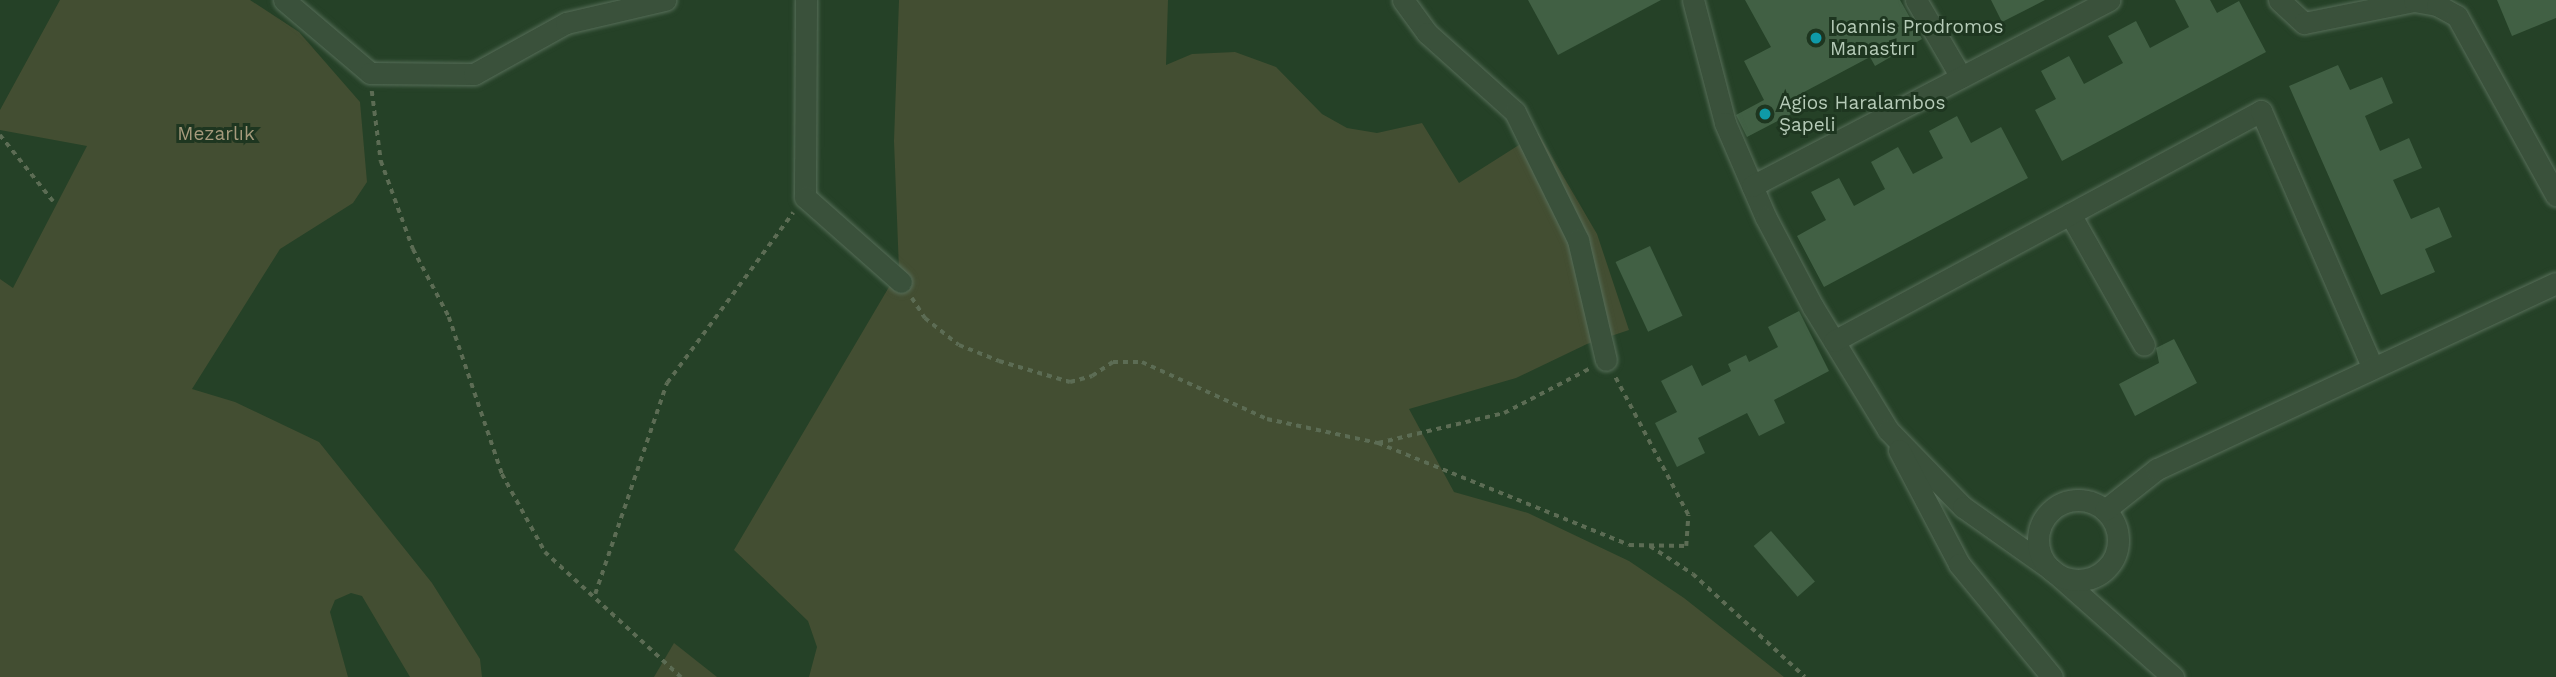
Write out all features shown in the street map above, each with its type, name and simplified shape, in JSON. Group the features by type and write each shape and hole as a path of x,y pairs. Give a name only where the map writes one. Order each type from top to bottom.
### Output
{"street":[{"path":"284,0 370,73 474,74 566,23 666,0"},
{"path":"806,0 805,197 901,282"},
{"path":"1403,0 1427,33 1515,112 1578,240 1606,360"},
{"path":"1693,0 1725,123 1752,186 1834,341 1888,429 1959,564 2052,677"},
{"path":"1916,0 1961,77"},
{"path":"1752,186 2109,0"},
{"path":"2279,0 2304,23"},
{"path":"2302,0 2304,23"},
{"path":"2304,23 2414,1 2437,5 2457,16 2556,195"},
{"path":"1834,341 2261,111 2373,368"},
{"path":"2070,214 2144,345"},
{"path":"2105,510 2157,469 2556,284"},
{"path":"1888,429 1963,507 2052,570 2174,677"},
{"path":"2078,500 2105,510 2118,535 2116,554 2105,570 2079,580 2052,570 2039,545 2045,517 2060,505 2078,500"}],"path":[{"path":"370,73 381,161 413,249 449,317 502,474 545,552 595,594 681,677"},
{"path":"0,135 53,201"},
{"path":"595,594 667,383 805,197"},
{"path":"901,282 933,325 959,345 999,361 1070,382 1092,376 1113,362 1142,362 1267,419 1378,443 1629,545 1686,546 1688,515 1606,360 1504,413 1378,443"},
{"path":"1648,544 1693,574 1805,677"}],"green space":[{"name":"Mezarlık","path":"60,0 250,0 299,32 360,102 367,182 353,203 280,249 192,389 235,402 319,442 432,583 480,659 482,677 410,677 362,596 351,593 335,600 330,612 348,677 0,677 0,279 13,288 87,146 0,130 0,110"},
{"path":"899,0 1168,0 1166,65 1192,54 1235,52 1276,67 1322,114 1347,128 1377,133 1422,123 1459,183 1538,133 1597,234 1629,330 1587,344 1516,378 1409,409 1454,492 1528,513 1629,561 1684,598 1784,677 809,677 817,647 808,621 734,550 899,270 894,141"},
{"path":"674,643 717,677 654,677"}],"building":[{"path":"1528,0 1661,0 1558,55"},
{"path":"1745,0 1900,0 1922,39 1875,66 1870,57 1789,100 1795,112 1747,137 1736,115 1764,100 1744,61 1771,47"},
{"path":"1991,0 2045,0 2002,22"},
{"path":"2175,0 2210,0 2217,13 2239,1 2266,52 2062,161 2035,110 2056,99 2041,71 2069,56 2084,84 2123,63 2108,36 2136,21 2150,48 2189,27"},
{"path":"2497,0 2556,0 2556,18 2512,36"},
{"path":"2338,65 2350,90 2382,77 2393,103 2365,116 2380,151 2409,138 2422,168 2393,180 2411,219 2439,207 2452,237 2425,249 2435,272 2381,295 2289,86"},
{"path":"1957,116 1971,143 2001,127 2028,178 1824,287 1797,236 1826,220 1811,192 1839,178 1854,206 1885,189 1871,162 1898,147 1913,174 1943,158 1929,131"},
{"path":"1650,246 1683,316 1648,332 1616,262"},
{"path":"1799,311 1829,371 1774,400 1785,423 1759,436 1747,413 1698,438 1705,453 1677,467 1655,423 1677,412 1661,381 1692,365 1702,386 1731,371 1728,364 1746,355 1749,362 1778,347 1768,327"},
{"path":"2174,339 2197,383 2135,416 2119,384 2159,363 2156,348"},
{"path":"1771,531 1815,582 1798,597 1754,546"}],"place":[{"name":"Ioannis Prodromos Manastırı","path":"1816,38"},
{"name":"Agios Haralambos Şapeli","path":"1765,114"}]}
